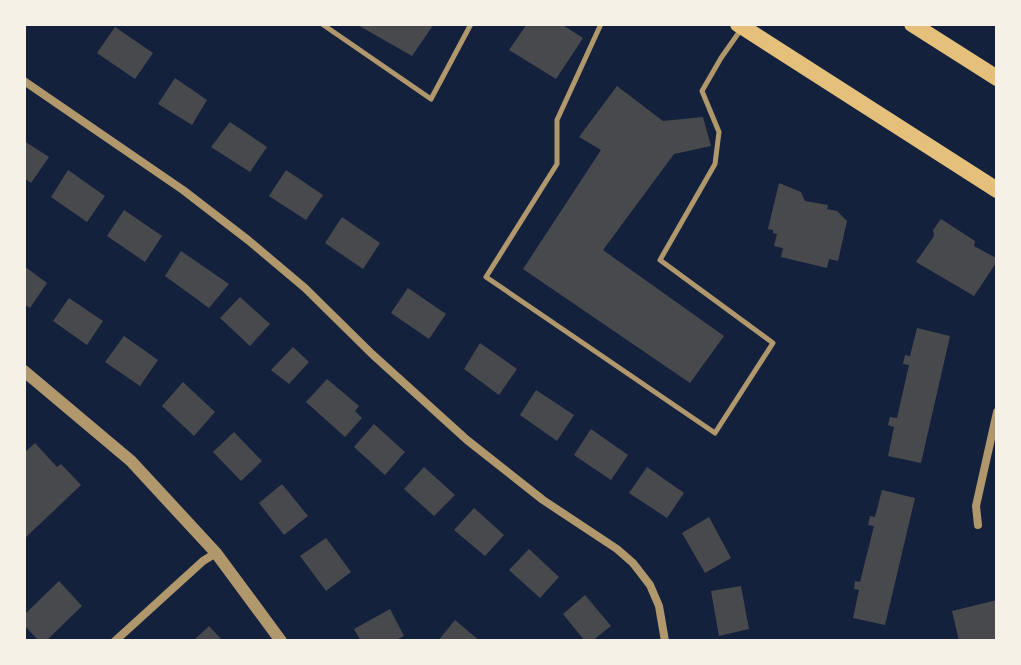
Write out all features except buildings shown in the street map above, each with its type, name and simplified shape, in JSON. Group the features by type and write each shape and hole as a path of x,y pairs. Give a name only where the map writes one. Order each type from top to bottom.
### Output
{"main road":[{"path":"912,24 935,31 997,78"},
{"path":"740,25 997,190"}],"street":[{"path":"24,81 183,190 248,240 305,288 467,440 543,500 617,549 650,585 659,606 665,641"},
{"path":"24,371 131,461 216,553 281,641"},
{"path":"978,525 976,506 997,412"},
{"path":"115,641 203,561 216,553"}],"lane":[{"path":"322,24 431,99 471,24"},
{"path":"601,24 557,120 557,164 486,277 715,433 773,343 660,260 715,164 719,132 702,91 740,25"}]}
